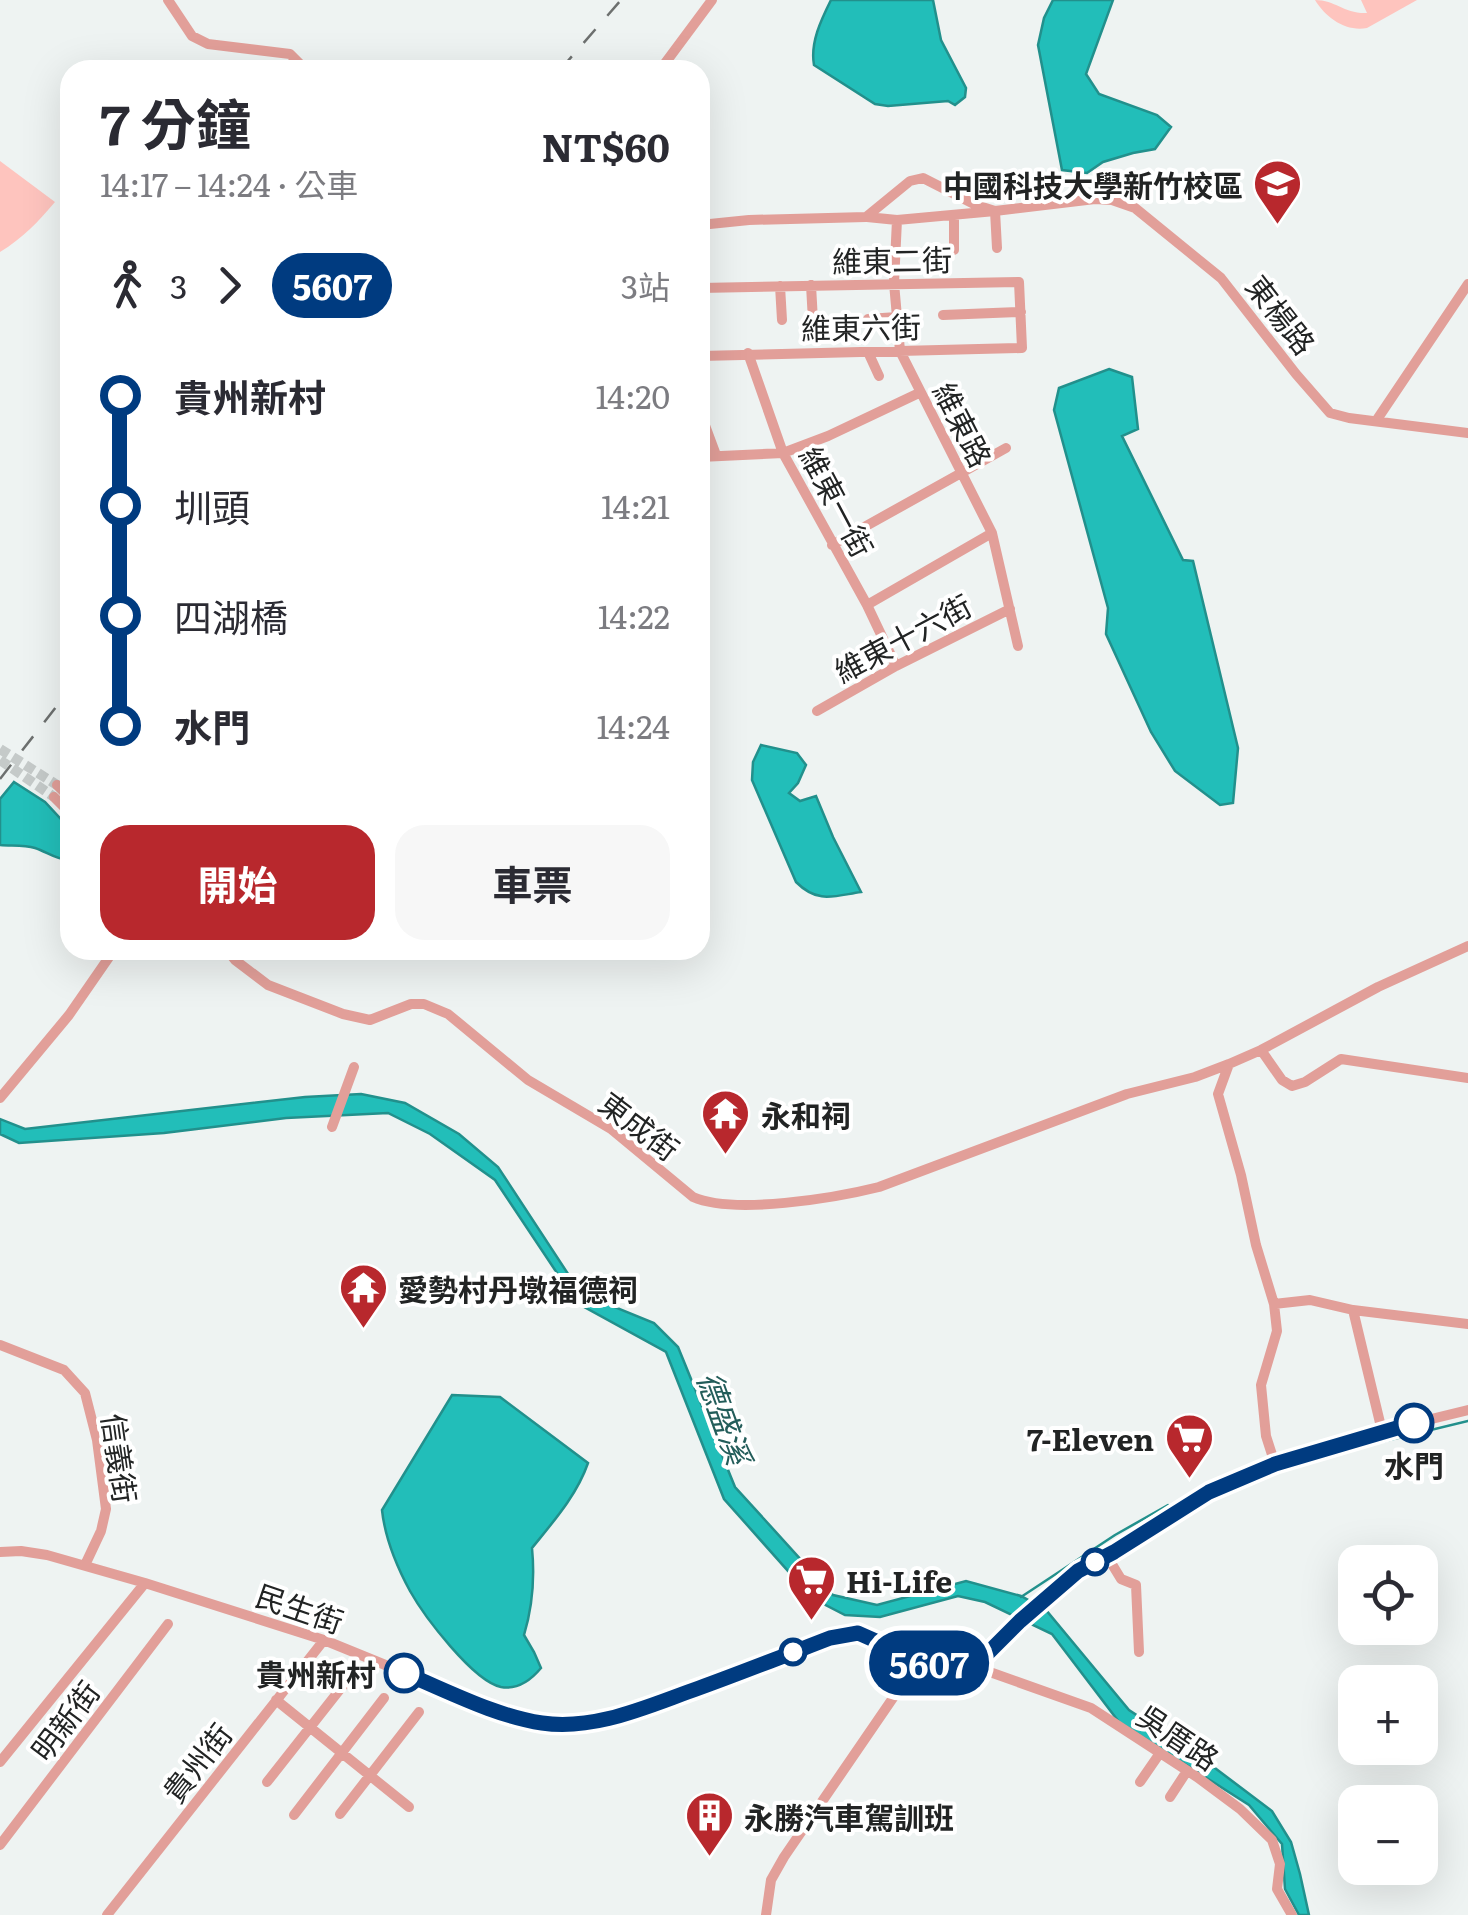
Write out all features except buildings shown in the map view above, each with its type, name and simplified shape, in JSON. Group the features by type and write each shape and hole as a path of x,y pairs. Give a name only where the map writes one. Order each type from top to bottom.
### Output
{"street":[{"path":"168,0 192,36 208,44 290,54 296,60"},
{"path":"667,60 712,0"},
{"path":"866,217 910,181 922,178 994,211 997,248"},
{"name":"東楊路","path":"710,223 866,217 897,220 1112,200 1135,208 1221,278 1330,413 1468,434"},
{"path":"954,215 954,250"},
{"name":"維東路","path":"897,220 894,283 900,351 992,533 1018,646"},
{"name":"維東二街","path":"710,288 1020,282 1021,312"},
{"path":"1376,422 1468,284"},
{"path":"780,286 782,320"},
{"path":"811,286 812,321"},
{"path":"944,315 1021,312"},
{"name":"維東六街","path":"710,355 1022,348 1021,312"},
{"path":"868,319 897,317"},
{"path":"868,352 880,376"},
{"name":"維東一街","path":"748,353 783,453 896,666"},
{"path":"710,456 783,453 920,392"},
{"path":"710,440 716,456"},
{"path":"832,546 1006,448"},
{"path":"866,605 992,533"},
{"name":"維東十六街","path":"817,710 1010,610"},
{"name":"東成街","path":"235,960 268,985 343,1014 370,1020 411,1004 424,1004 448,1014 528,1080 611,1129 689,1194 706,1203 746,1205 848,1195 879,1187 1128,1094 1195,1077 1261,1050 1378,987 1468,946"},
{"path":"0,1098 70,1015 107,960"},
{"path":"1261,1050 1282,1080 1292,1086 1341,1060 1468,1078"},
{"path":"1229,1064 1218,1094 1274,1304 1277,1331 1261,1385 1266,1436 1275,1464"},
{"path":"334,1123 352,1072"},
{"path":"1274,1304 1310,1300 1353,1310 1468,1324"},
{"path":"1353,1310 1382,1431"},
{"name":"信義街","path":"0,1346 64,1370 86,1393 106,1509 84,1565"},
{"path":"970,1665 982,1659 1078,1571 1209,1492 1275,1464 1468,1410"},
{"name":"民生街","path":"0,1552 21,1551 84,1565 324,1640 526,1720 559,1725 639,1710 830,1638 858,1633 919,1660 958,1668 970,1665"},
{"path":"1107,1556 1121,1580 1136,1584 1139,1652"},
{"path":"0,1762 145,1584"},
{"name":"明新街","path":"0,1845 168,1624"},
{"name":"貴州街","path":"108,1915 324,1640"},
{"path":"766,1915 771,1880 784,1856 919,1660"},
{"name":"吳厝路","path":"970,1665 1091,1708 1188,1770 1240,1810 1272,1840 1280,1864 1277,1889 1292,1915"},
{"path":"268,1782 345,1683"},
{"path":"294,1815 384,1698"},
{"path":"276,1700 409,1807"},
{"path":"340,1814 419,1712"},
{"path":"1140,1782 1160,1753"},
{"path":"1170,1797 1188,1770"}],"shaded area":[{"path":"1315,0 1367,13 1361,0 1417,0 1359,29 1337,22"},
{"path":"0,161 55,202 30,229 0,252"}],"water":[{"path":"831,0 933,0 941,40 966,88 965,97 955,105 948,101 875,104 814,65 815,40"},
{"path":"1053,0 1113,0 1086,74 1099,94 1157,115 1171,127 1155,149 1103,162 1087,173 1062,170 1038,45"},
{"path":"1109,369 1132,377 1138,429 1122,436 1183,560 1193,561 1238,748 1233,803 1220,805 1175,771 1151,732 1106,634 1108,608 1054,410 1059,388"},
{"path":"761,745 797,753 806,765 789,793 800,801 816,796 861,892 819,896 796,882 752,780 753,762"},
{"path":"14,782 45,802 60,818 60,858 31,847 0,845 0,799"},
{"path":"361,1094 405,1103 459,1134 498,1167 574,1283 607,1304 654,1323 678,1347 735,1487 833,1595 877,1605 966,1581 1021,1596 1046,1610 1129,1710 1272,1811 1291,1842 1309,1915 1299,1915 1285,1889 1282,1844 1249,1805 1119,1722 1052,1634 985,1602 958,1596 880,1617 845,1615 812,1598 724,1499 666,1352 577,1303 495,1180 430,1134 388,1113 286,1118 164,1133 19,1143 0,1134 0,1119 25,1129"},
{"path":"452,1395 500,1397 588,1463 571,1497 532,1548 532,1592 524,1635 541,1668 513,1687 501,1687 477,1673 438,1631 405,1582 384,1521 382,1510"}],"waterway":[{"path":"1303,1461 1468,1421"},
{"path":"1021,1597 1168,1505"}],"tunnel":[{"path":"0,749 57,785"},
{"path":"0,760 54,797"}],"railway":[{"path":"569,60 621,0"},
{"path":"0,779 60,702"}],"bus line":[{"name":"5607","path":"404,1673 526,1720 559,1725 639,1710 830,1638 858,1633 919,1660 958,1668 982,1659 1078,1571 1209,1492 1275,1464 1414,1423"}],"place":[{"name":"中國科技大學新竹校區","path":"1278,226"},
{"name":"永和祠","path":"726,1156"},
{"name":"愛勢村丹墩福德祠","path":"363,1330"},
{"name":"水門","path":"1414,1423"},
{"name":"7-Eleven","path":"1189,1480"},
{"name":"Hi-Life","path":"811,1622"},
{"name":"貴州新村","path":"404,1673"},
{"name":"永勝汽車駕訓班","path":"709,1858"}],"water label":[{"name":"德盛溪","path":"726,1417"}]}
